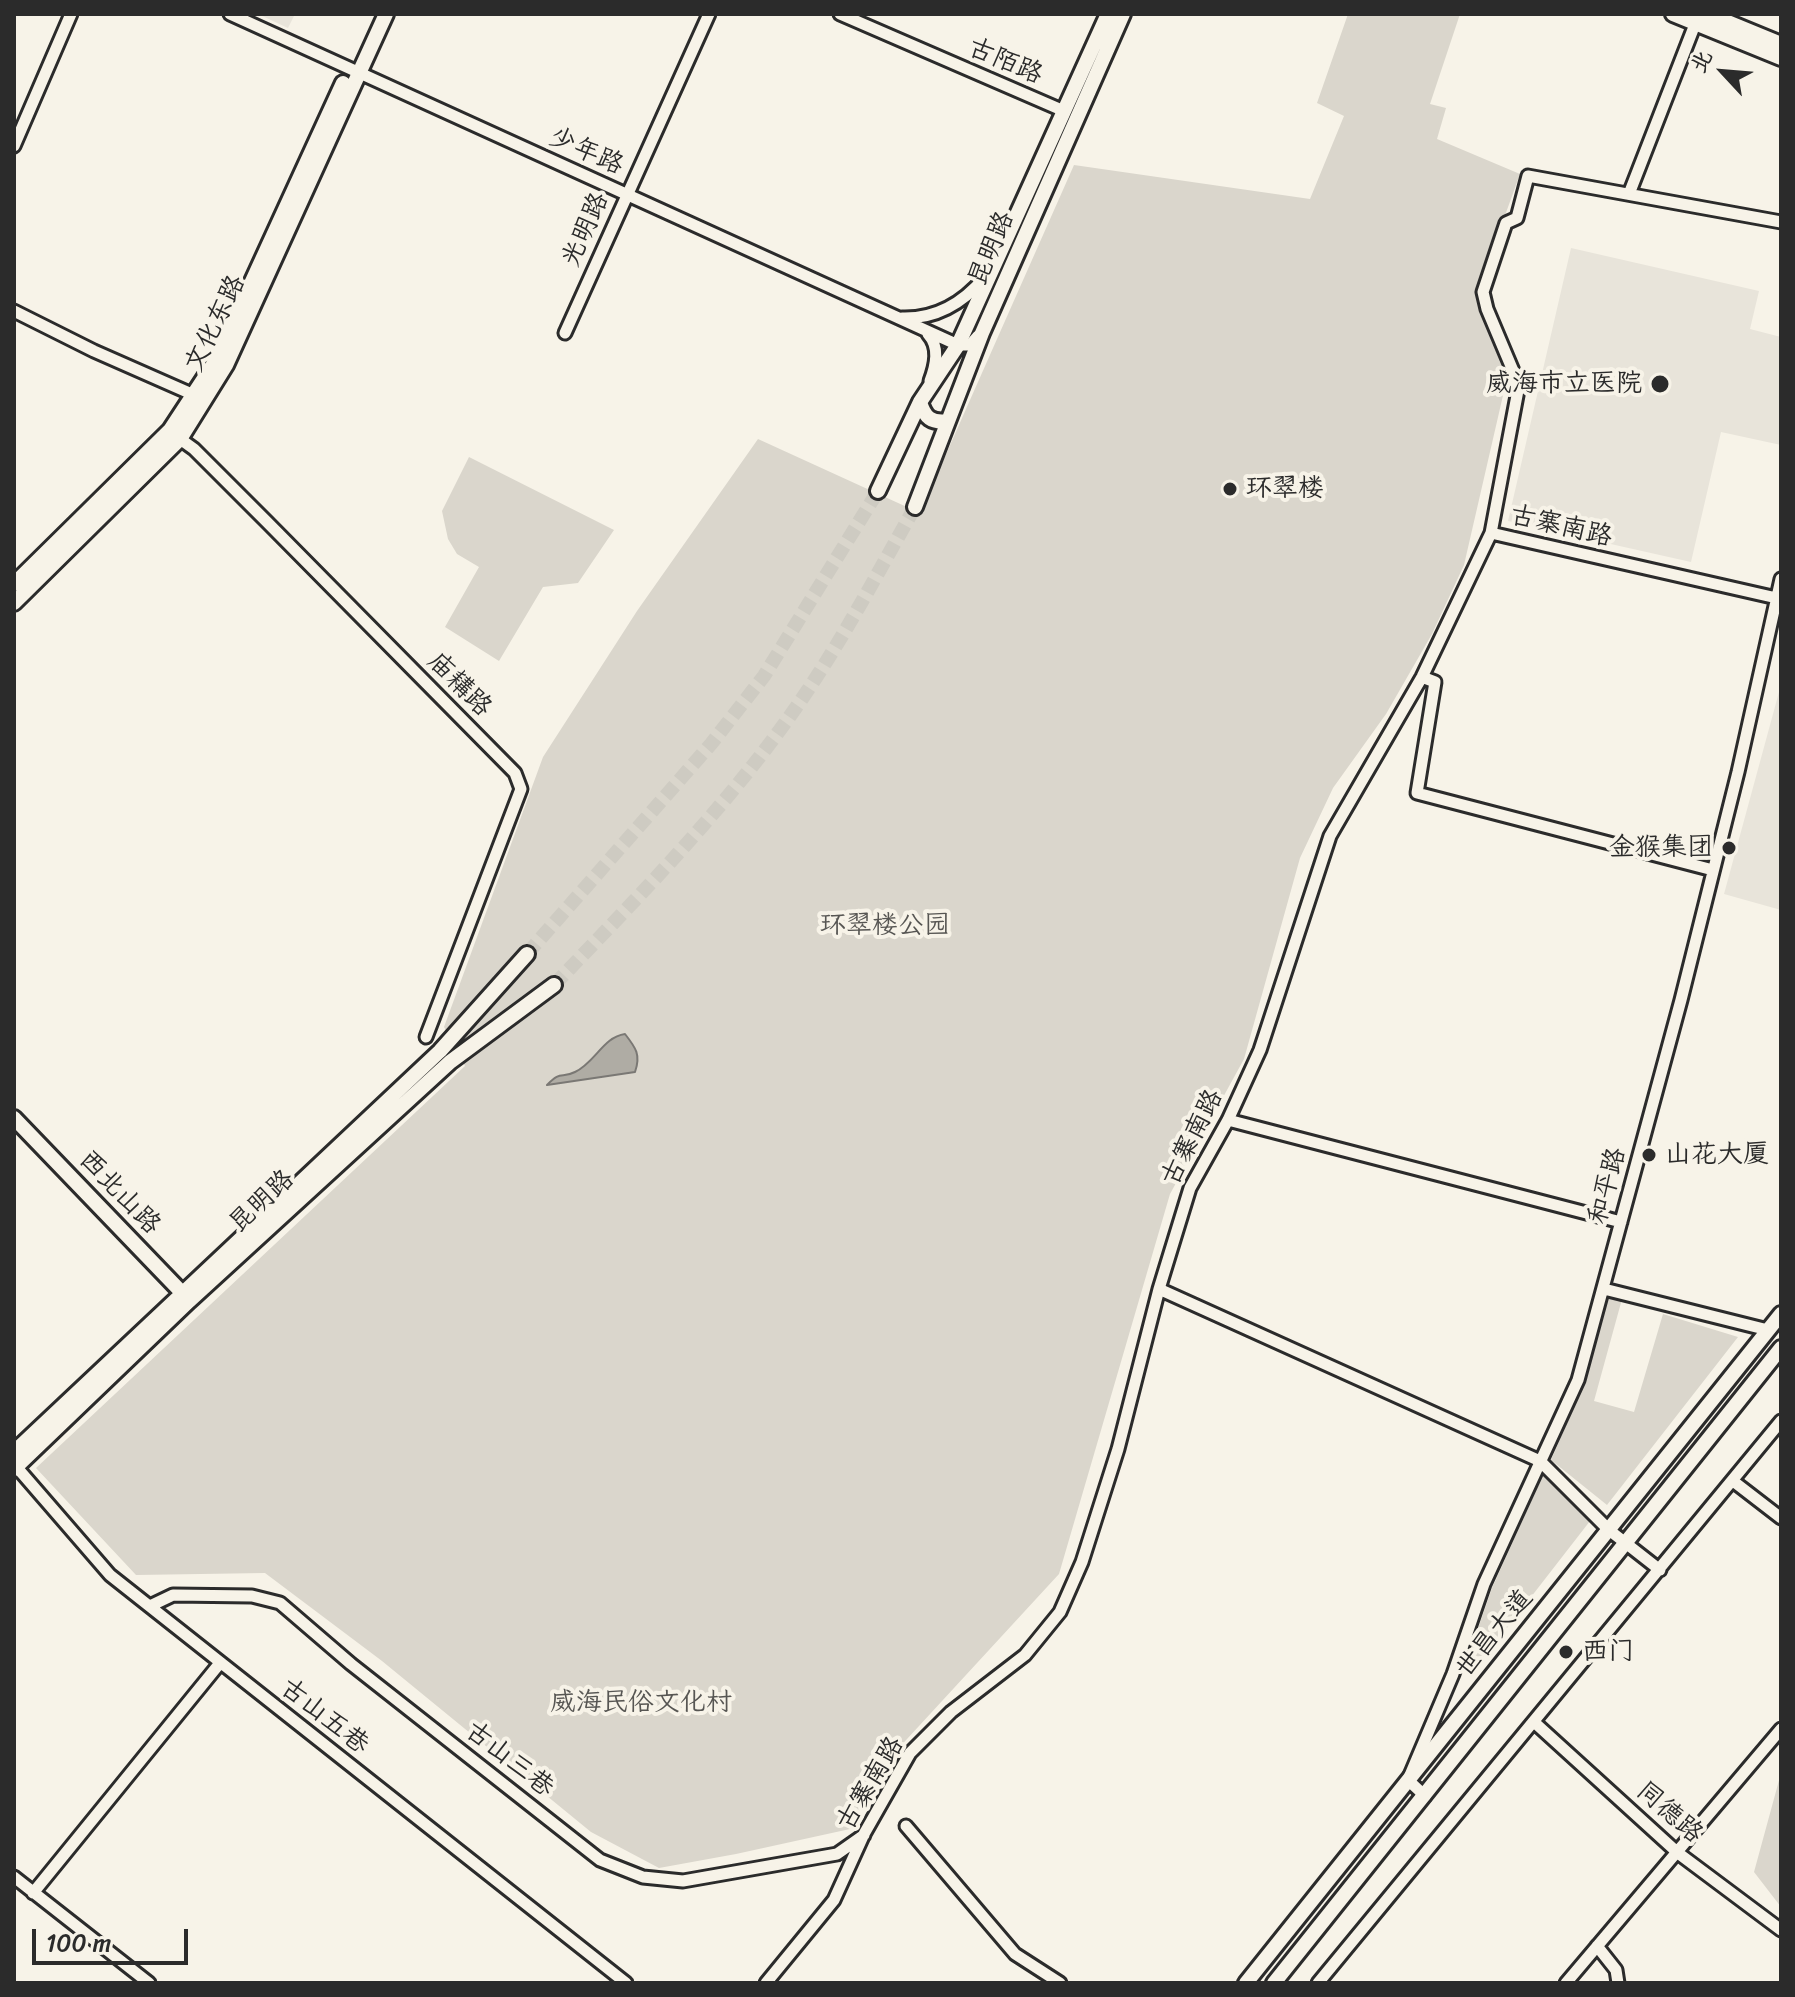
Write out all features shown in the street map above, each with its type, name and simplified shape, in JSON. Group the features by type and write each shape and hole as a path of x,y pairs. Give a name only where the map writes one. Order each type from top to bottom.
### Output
{"main road":[{"path":"14,584 175,434 216,360 354,71 375,14"},
{"name":"文化东路","path":"14,603 175,434 226,365 354,71 386,14"},
{"name":"昆明路","path":"878,491 920,402 958,345 1108,14"},
{"name":"昆明路","path":"915,507 982,333 1123,14"},
{"path":"1673,14 1701,17 1781,44"},
{"path":"1701,17 1781,58"},
{"path":"920,402 924,414 931,420 948,421"},
{"name":"昆明路","path":"14,1463 440,1051 527,954"},
{"name":"昆明路","path":"186,1297 450,1062 554,985"},
{"name":"西北山路","path":"14,1118 186,1297"},
{"name":"世昌大道","path":"1246,1983 1781,1314"},
{"name":"世昌大道","path":"1274,1983 1781,1348"}],"street":[{"path":"14,146 71,14"},
{"name":"少年路","path":"230,14 958,345"},
{"name":"光明路","path":"565,333 709,14"},
{"name":"古陌路","path":"840,14 1064,111"},
{"path":"1629,194 1701,17"},
{"path":"1491,533 1519,385 1487,309 1483,292 1506,223 1517,218 1528,176 1781,222"},
{"path":"897,318 933,316 975,288 995,266"},
{"path":"14,311 94,351 194,395"},
{"path":"920,402 933,373 936,355 934,340 925,330"},
{"path":"958,345 970,345 982,333"},
{"name":"庙耩路","path":"175,434 268,523 515,773 521,789 426,1037"},
{"name":"古寨南路","path":"766,1983 834,1900 864,1834 910,1753 951,1712 1025,1655 1060,1612 1082,1562 1118,1449 1159,1289 1190,1188 1228,1120 1260,1050 1330,836 1422,677 1491,533 1779,599"},
{"name":"和平路","path":"1408,1780 1453,1674 1484,1584 1578,1380 1713,870 1779,599 1781,579"},
{"path":"1422,677 1435,682 1417,793 1713,870"},
{"path":"1228,1120 1621,1222"},
{"path":"1159,1289 1540,1461 1609,1530 1660,1570"},
{"path":"1604,1289 1768,1330"},
{"path":"1318,1983 1781,1421"},
{"name":"古山五巷","path":"14,1463 110,1575 626,1983"},
{"path":"1733,1481 1781,1518"},
{"name":"古山三巷","path":"150,1606 173,1595 252,1596 280,1603 351,1664 600,1860 643,1877 683,1881 822,1857 837,1854 864,1834"},
{"path":"33,1893 220,1663"},
{"name":"同德路","path":"1534,1722 1678,1853 1781,1930"},
{"path":"1566,1983 1781,1729"},
{"path":"1408,1780 1425,1796"},
{"path":"906,1826 1015,1954 1060,1983"},
{"path":"14,1877 149,1983"},
{"path":"1597,1946 1616,1970 1618,1983"}],"shaded area":[{"path":"258,14 295,14 288,28"},
{"name":"威海市立医院","path":"1571,248 1759,291 1750,329 1781,337 1781,445 1721,432 1691,562 1508,521"},
{"path":"1781,692 1781,910 1724,894"},
{"path":"625,1034 636,1052 638,1061 635,1072 547,1085 558,1076 582,1068 611,1040"}],"green space":[{"name":"环翠楼公园","path":"1348,14 1460,14 1430,104 1446,108 1437,139 1520,174 1478,290 1507,378 1464,565 1432,634 1386,714 1333,788 1300,858 1244,1059 1170,1194 1059,1574 884,1764 850,1829 659,1868 591,1832 382,1661 265,1573 136,1575 36,1468 465,1066 444,1027 543,757 637,611 758,439 920,513 1074,165 1310,199 1344,116 1317,103"},
{"path":"469,457 614,530 578,583 543,587 499,661 445,627 479,567 457,554 448,539 442,511"},
{"path":"1608,1295 1622,1299 1594,1401 1634,1412 1663,1314 1738,1337 1607,1505 1551,1460 1578,1398"},
{"path":"1544,1473 1590,1521 1472,1673 1464,1669 1492,1588"},
{"path":"1781,1773 1781,1907 1754,1872"}],"tunnel":[{"path":"527,954 711,744 764,676 878,491"},
{"path":"554,985 681,850 770,743 829,658 915,507"}],"place":[{"name":"威海市立医院","path":"1660,384"},
{"name":"环翠楼","path":"1230,489"},
{"name":"金猴集团","path":"1729,848"},
{"name":"山花大厦","path":"1649,1155"},
{"name":"西门","path":"1566,1652"}],"park label":[{"name":"威海民俗文化村","path":"641,1703"}]}
